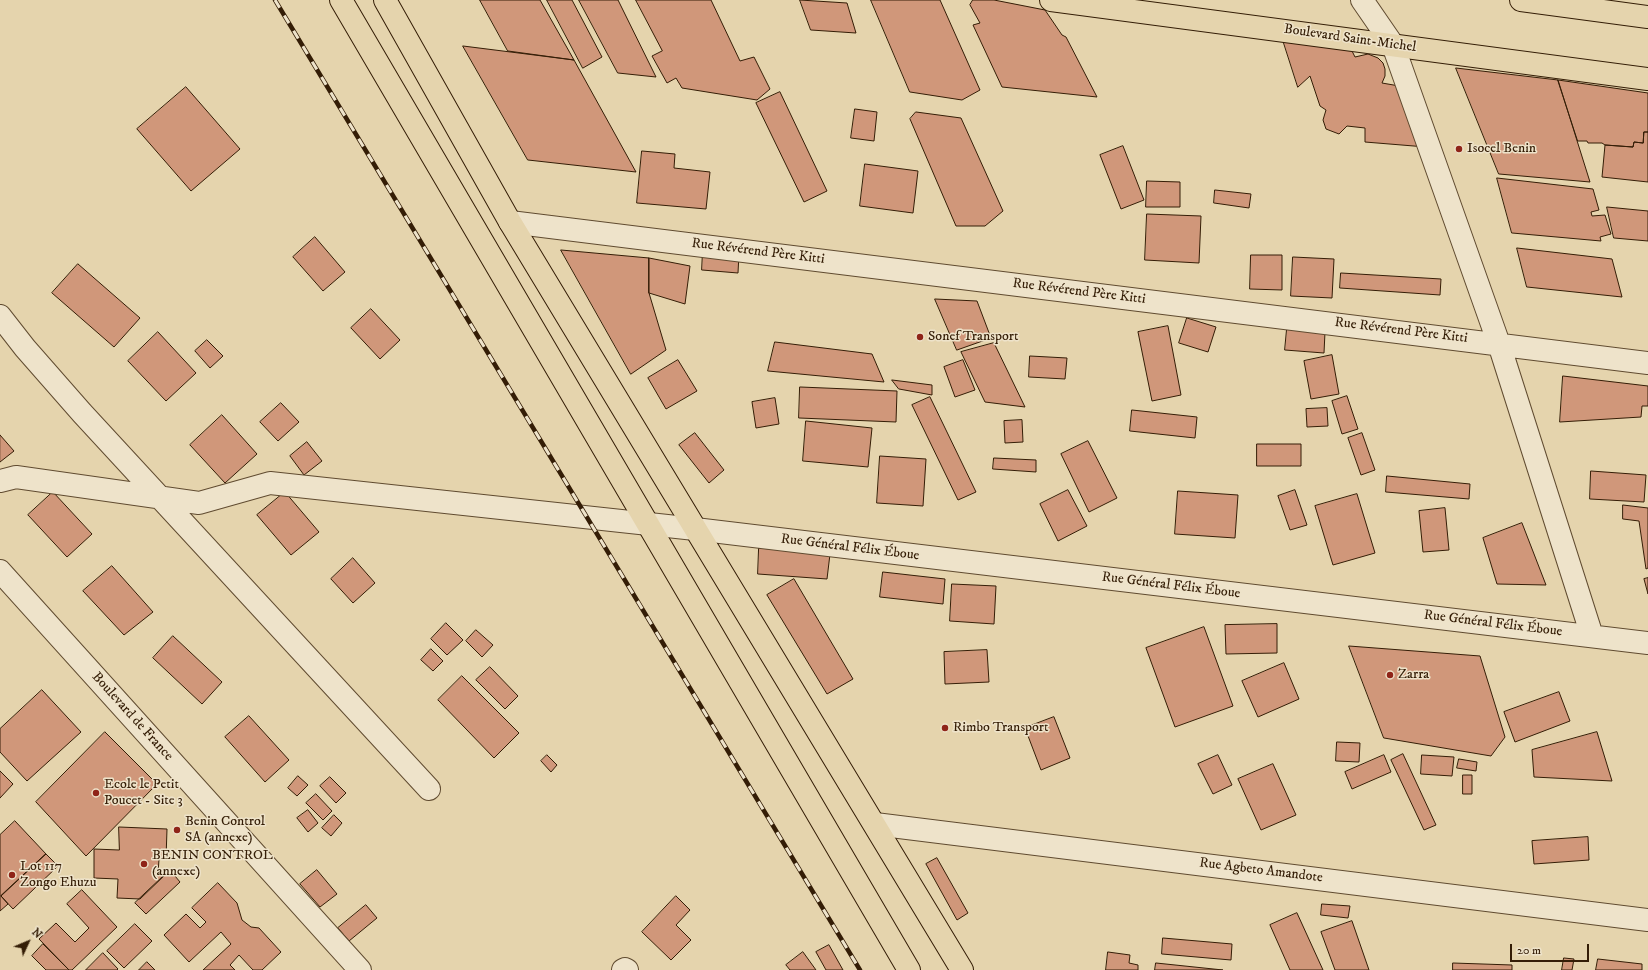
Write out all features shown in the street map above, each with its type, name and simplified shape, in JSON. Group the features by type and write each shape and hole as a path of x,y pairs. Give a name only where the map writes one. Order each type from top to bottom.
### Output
{"main road":[{"path":"341,0 909,970"},
{"path":"385,0 510,222 962,970"},
{"path":"400,25 405,0"},
{"name":"Boulevard Saint-Michel","path":"1051,0 1648,79"},
{"path":"1521,0 1648,17"}],"street":[{"path":"1362,0 1393,45 1499,344 1592,636"},
{"name":"Rue Révérend Père Kitti","path":"510,222 1648,363"},
{"path":"0,316 25,348 82,414 429,789"},
{"name":"Rue Général Félix Éboue","path":"0,481 16,477 199,504 270,483 695,529 1648,643"},
{"name":"Boulevard de France","path":"0,571 360,970"},
{"name":"Rue Agbeto Amandote","path":"875,824 1648,920"},
{"path":"623,970 627,970"}],"building":[{"path":"480,0 540,0 574,60 508,51"},
{"path":"547,0 572,0 602,57 583,68"},
{"path":"579,0 618,0 656,77 618,73"},
{"path":"636,0 711,0 740,61 754,57 770,89 757,100 682,88 676,78 667,83 652,56 662,51"},
{"path":"800,0 847,3 856,33 811,30"},
{"path":"871,0 940,0 980,90 962,100 910,92"},
{"path":"973,0 994,0 1045,10 1062,35 1066,37 1097,97 1002,87 973,25 980,23 970,5"},
{"path":"1281,34 1348,43 1355,57 1368,54 1378,58 1383,63 1385,69 1385,76 1382,83 1405,87 1426,147 1365,142 1365,128 1347,126 1339,134 1326,129 1323,120 1326,110 1320,106 1310,76 1298,87"},
{"path":"463,46 574,60 636,172 528,160"},
{"path":"1456,68 1558,80 1590,182 1499,174"},
{"path":"1558,80 1648,93 1648,132 1644,132 1643,143 1634,142 1633,147 1578,141"},
{"path":"186,87 240,149 191,191 137,129"},
{"path":"780,92 827,191 804,202 756,103"},
{"path":"855,109 877,112 874,141 851,138"},
{"path":"916,112 961,118 1003,211 985,226 956,226 910,119"},
{"path":"1644,132 1648,132 1648,182 1602,177 1605,145 1633,147 1634,142 1643,143"},
{"path":"1123,146 1144,200 1121,209 1100,155"},
{"path":"642,151 675,154 674,168 710,172 706,209 637,203"},
{"path":"865,164 918,171 913,213 860,206"},
{"path":"1497,178 1593,189 1599,210 1591,212 1592,216 1605,215 1611,234 1600,237 1601,241 1512,233"},
{"path":"1147,181 1180,182 1180,207 1146,207"},
{"path":"1215,190 1251,194 1249,208 1214,203"},
{"path":"1607,207 1648,211 1648,241 1614,238"},
{"path":"1147,214 1201,216 1199,263 1145,260"},
{"path":"315,237 345,272 323,291 293,257"},
{"path":"1517,248 1612,259 1622,297 1527,287"},
{"path":"561,250 649,258 649,293 666,350 631,374"},
{"path":"703,250 739,253 738,273 702,270"},
{"path":"1251,255 1282,255 1282,290 1250,289"},
{"path":"1293,257 1334,259 1332,298 1291,296"},
{"path":"649,258 690,266 685,304 649,293"},
{"path":"78,264 140,318 114,347 52,293"},
{"path":"1341,273 1441,279 1440,295 1340,288"},
{"path":"935,299 977,301 991,338 957,350"},
{"path":"371,309 400,340 380,359 351,328"},
{"path":"1187,318 1216,327 1208,352 1179,343"},
{"path":"1168,326 1181,395 1152,401 1138,332"},
{"path":"1287,329 1325,332 1324,353 1285,350"},
{"path":"158,332 196,373 166,401 128,361"},
{"path":"207,340 223,356 210,368 195,351"},
{"path":"775,342 872,354 884,382 768,371"},
{"path":"994,343 1025,407 985,402 961,352"},
{"path":"1332,355 1339,394 1311,399 1304,361"},
{"path":"1030,356 1067,358 1065,379 1029,377"},
{"path":"678,360 697,391 666,409 648,378"},
{"path":"963,360 975,390 955,397 944,367"},
{"path":"1563,376 1648,386 1648,406 1642,406 1641,417 1560,422"},
{"path":"892,380 932,385 932,395 899,389"},
{"path":"800,387 897,391 896,422 799,418"},
{"path":"1347,396 1358,429 1342,434 1332,401"},
{"path":"930,397 976,492 958,500 912,405"},
{"path":"775,398 779,424 756,428 752,402"},
{"path":"281,403 299,422 278,441 260,422"},
{"path":"1327,408 1328,426 1307,427 1306,409"},
{"path":"1132,410 1197,417 1195,438 1130,431"},
{"path":"222,415 257,454 225,483 190,445"},
{"path":"1022,420 1023,442 1005,443 1004,421"},
{"path":"806,421 872,428 868,467 803,461"},
{"path":"695,433 724,470 709,483 679,445"},
{"path":"1362,433 1375,470 1361,475 1348,438"},
{"path":"0,435 14,451 0,462"},
{"path":"1088,441 1117,498 1089,512 1061,454"},
{"path":"307,442 322,461 304,475 290,456"},
{"path":"1257,444 1301,444 1301,466 1257,466"},
{"path":"880,456 926,459 923,506 877,503"},
{"path":"994,458 1036,460 1036,472 993,469"},
{"path":"1591,471 1646,475 1644,502 1590,499"},
{"path":"1387,476 1470,484 1469,499 1386,492"},
{"path":"1068,490 1087,526 1058,541 1040,504"},
{"path":"1295,490 1307,525 1290,530 1278,496"},
{"path":"1178,491 1238,495 1235,538 1175,534"},
{"path":"53,492 92,534 67,557 28,515"},
{"path":"285,492 319,532 291,555 257,515"},
{"path":"1357,494 1375,553 1333,565 1315,506"},
{"path":"1623,505 1648,508 1648,568 1646,569 1639,521 1623,519"},
{"path":"1445,508 1449,550 1423,552 1419,511"},
{"path":"1522,523 1546,585 1497,584 1483,538"},
{"path":"759,548 830,554 827,579 758,574"},
{"path":"353,558 375,583 353,603 331,579"},
{"path":"112,566 153,612 124,635 83,591"},
{"path":"883,572 945,579 943,604 880,597"},
{"path":"1648,578 1648,594 1644,579"},
{"path":"794,579 853,679 827,694 767,595"},
{"path":"952,584 996,586 994,624 950,621"},
{"path":"446,623 463,640 447,655 431,639"},
{"path":"1277,624 1277,653 1226,654 1225,625"},
{"path":"1204,627 1233,706 1175,727 1146,648"},
{"path":"476,630 493,645 482,657 466,641"},
{"path":"173,636 222,682 202,704 153,658"},
{"path":"1349,646 1480,656 1505,737 1491,756 1384,738"},
{"path":"431,649 443,661 433,671 421,660"},
{"path":"987,650 989,682 945,684 944,652"},
{"path":"1284,663 1299,699 1258,717 1242,681"},
{"path":"490,667 518,696 505,709 476,680"},
{"path":"462,676 519,733 494,758 438,700"},
{"path":"42,690 81,732 27,781 0,752 0,729"},
{"path":"1559,692 1570,721 1515,742 1504,712"},
{"path":"249,716 289,760 265,782 225,737"},
{"path":"1054,717 1070,758 1041,770 1025,728"},
{"name":"Ecole le Petit Poucet - Site 3","path":"105,732 157,784 86,856 36,802"},
{"path":"1597,732 1612,781 1534,777 1532,750"},
{"path":"1337,742 1360,743 1359,762 1336,761"},
{"path":"1403,754 1436,825 1424,830 1391,760"},
{"path":"547,755 557,765 551,772 541,761"},
{"path":"1218,755 1232,785 1213,794 1198,764"},
{"path":"1384,755 1391,772 1352,789 1345,772"},
{"path":"1422,755 1454,757 1452,776 1421,774"},
{"path":"1459,759 1477,762 1476,771 1457,768"},
{"path":"1273,764 1296,815 1261,830 1238,779"},
{"path":"0,771 13,784 0,798"},
{"path":"1463,775 1472,775 1472,794 1463,794"},
{"path":"298,776 308,785 297,796 288,788"},
{"path":"330,777 346,793 336,803 320,786"},
{"path":"316,794 332,811 323,820 306,803"},
{"path":"308,810 318,823 308,832 297,818"},
{"path":"334,815 342,823 331,836 322,828"},
{"name":"Lot 117 Zongo Ehuzu","path":"15,821 46,854 1,896 8,904 0,911 0,835"},
{"path":"119,827 167,829 166,859 159,859 158,874 166,874 140,899 117,898 118,879 94,878 94,849 119,850"},
{"path":"1588,837 1589,860 1534,864 1532,841"},
{"path":"46,854 58,866 13,909 1,896"},
{"path":"937,858 968,913 957,920 926,864"},
{"path":"170,870 180,882 146,914 135,903"},
{"path":"317,870 337,894 320,907 300,884"},
{"path":"218,883 237,903 242,920 251,927 259,928 281,952 262,970 253,970 239,955 230,965 235,970 203,970 231,944 221,932 189,962 164,935 186,914 200,928 206,922 192,908"},
{"path":"82,890 117,927 72,970 69,970 39,939 56,923 75,942 89,928 67,904"},
{"path":"676,896 690,910 676,925 691,940 671,960 642,932"},
{"path":"1322,904 1350,906 1348,918 1321,915"},
{"path":"366,905 377,918 349,941 338,928"},
{"path":"1297,913 1323,970 1290,970 1270,925"},
{"path":"1352,921 1369,970 1335,970 1321,932"},
{"path":"135,924 152,941 124,968 107,951"},
{"path":"1163,938 1232,944 1231,960 1162,954"},
{"path":"43,944 69,970 46,970 32,956"},
{"path":"829,945 843,970 826,970 816,952"},
{"path":"803,952 816,970 790,970 786,965"},
{"path":"1108,952 1130,955 1129,963 1138,965 1138,970 1106,970"},
{"path":"103,953 118,969 117,970 86,970"},
{"path":"1564,958 1574,959 1572,970 1562,970"},
{"path":"1598,959 1642,964 1642,970 1596,970"},
{"path":"147,962 155,970 139,970"},
{"path":"1156,963 1223,970 1155,970"},
{"path":"1453,963 1512,965 1512,970 1453,970"}],"railway":[{"path":"275,0 860,970"}],"place":[{"name":"Isocel Benin","path":"1459,149"},
{"name":"Sonef Transport","path":"920,337"},
{"name":"Zarra","path":"1390,675"},
{"name":"Rimbo Transport","path":"945,728"},
{"name":"Ecole le Petit Poucet - Site 3","path":"96,793"},
{"name":"Benin Control SA (annexe)","path":"177,830"},
{"name":"BENIN CONTROL (annexe)","path":"144,864"},
{"name":"Lot 117 Zongo Ehuzu","path":"12,875"}]}
